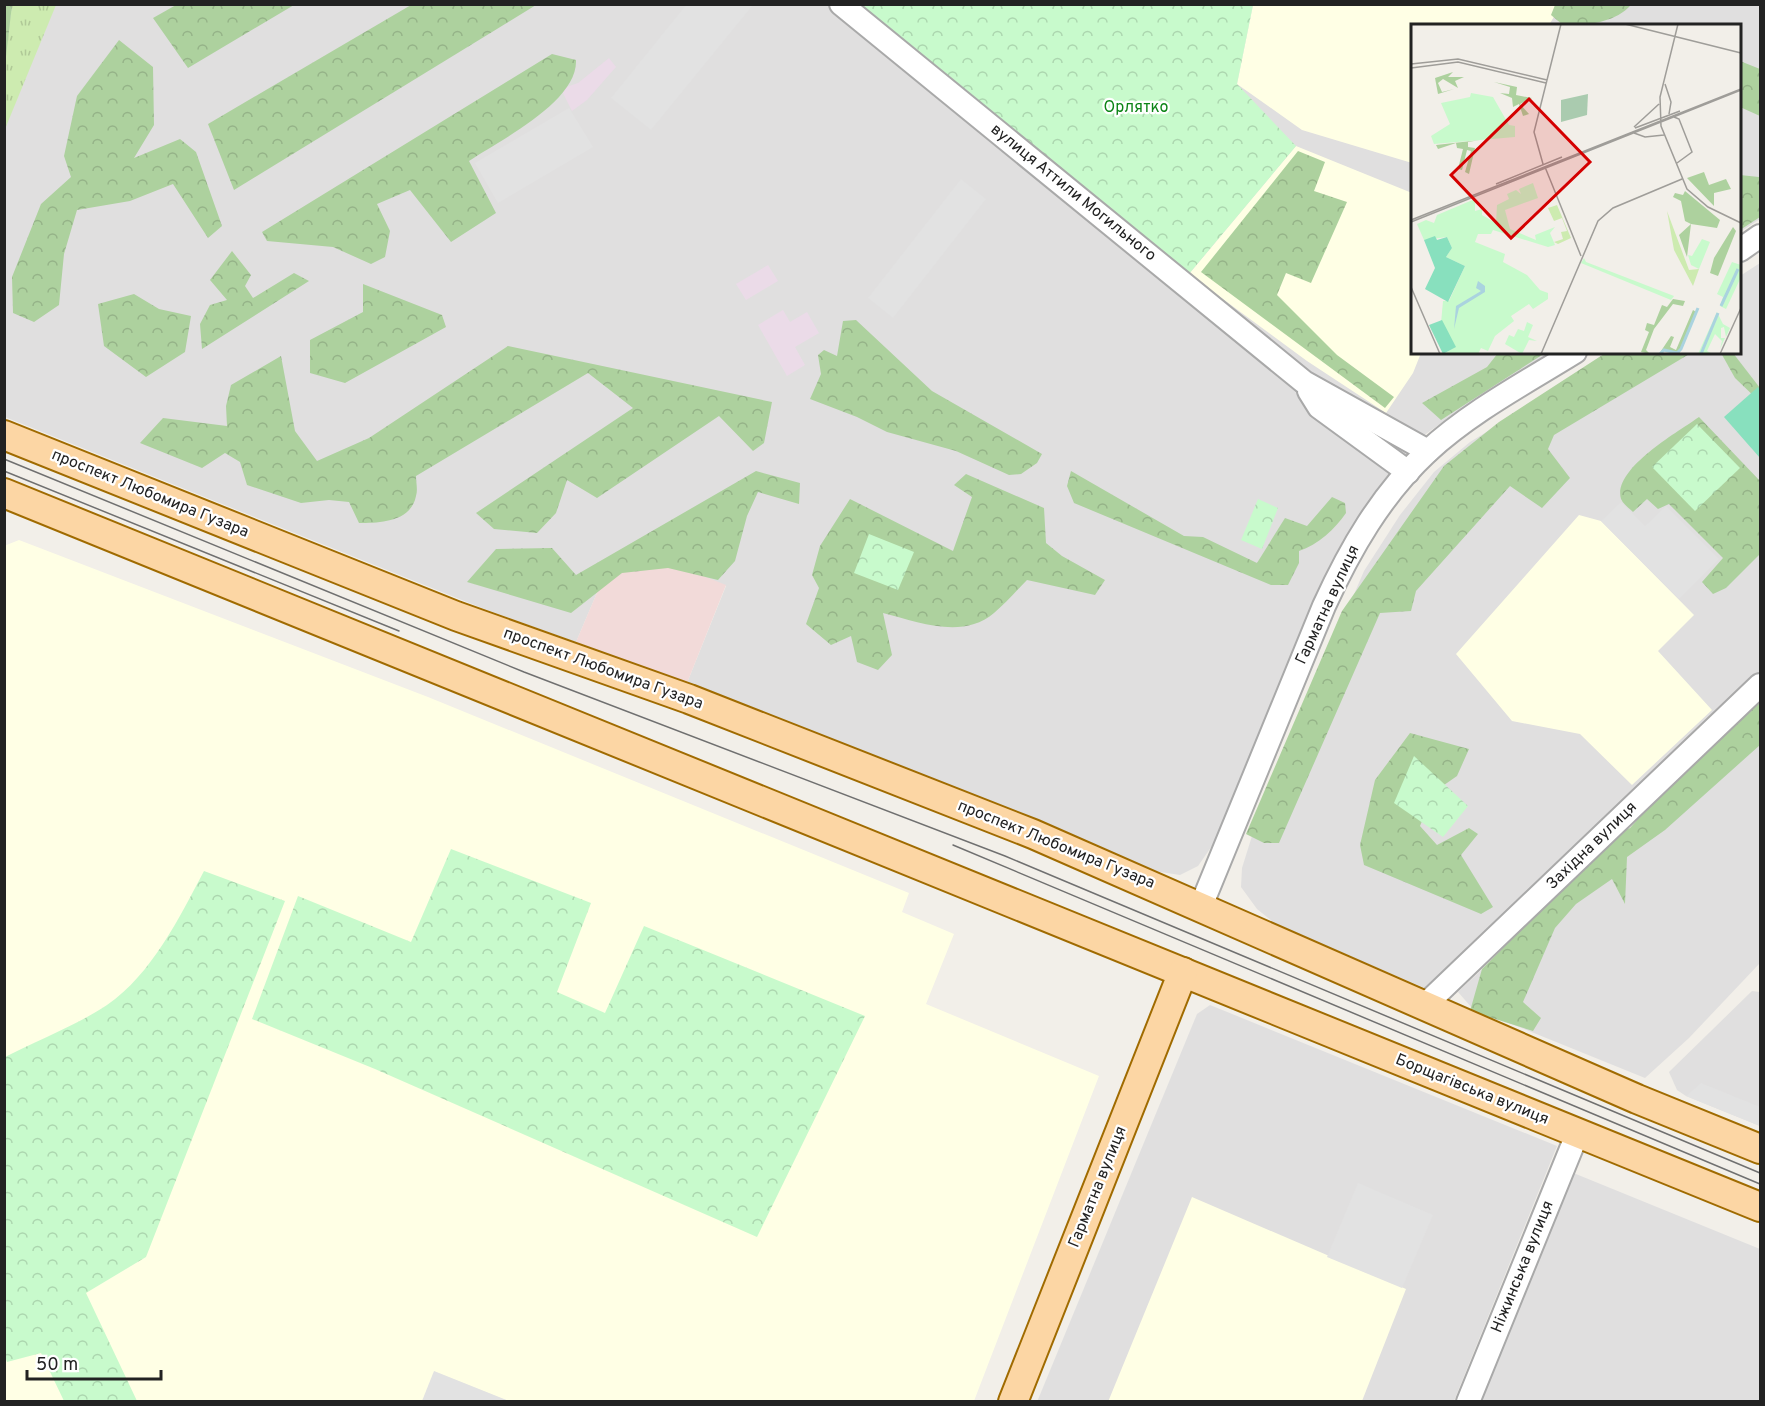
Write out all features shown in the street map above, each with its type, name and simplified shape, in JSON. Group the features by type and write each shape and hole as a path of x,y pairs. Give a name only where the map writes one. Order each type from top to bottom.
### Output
{"main road":[{"name":"проспект Любомира Гузара","path":"4,435 456,616 688,699 854,763 1033,834 1201,906"},
{"path":"4,493 1183,972"},
{"path":"1201,906 1424,1006 1761,1149"},
{"name":"Борщагівська вулиця","path":"1183,972 1761,1207"},
{"name":"Гарматна вулиця","path":"1013,1401 1183,972"}],"street":[{"name":"вулиця Аттили Могильного","path":"841,4 1304,382 1428,451"},
{"path":"1741,249 1761,236"},
{"name":"Гарматна вулиця","path":"1201,906 1340,570 1384,499 1428,451 1458,427 1572,354"},
{"name":"вулиця Аттили Могильного","path":"1304,382 1319,407 1408,472"},
{"name":"Західна вулиця","path":"1424,1006 1761,685"},
{"name":"Ніжинська вулиця","path":"1467,1401 1578,1132"}],"shaded area":[{"path":"4,5 844,5 1237,84 1253,5 1760,5 1760,219 1741,231 1741,24 1411,24 1411,354 1547,354 1493,387 1420,438 1387,476 1355,524 1325,577 1214,843 1198,866 1180,875 1154,871 687,683 726,586 605,574 576,642 482,608 5,417"},
{"path":"686,5 753,5 651,130 611,98"},
{"path":"1253,5 1561,5 1550,24 1411,24 1411,163 1302,130 1237,84"},
{"path":"609,58 616,67 587,100 572,111 561,89 578,83"},
{"path":"569,108 593,147 498,203 475,163"},
{"path":"1296,146 1411,193 1411,354 1421,354 1413,373 1386,413 1307,361 1189,274"},
{"path":"961,179 986,199 893,318 868,298"},
{"path":"1760,263 1760,674 1427,989 1277,925 1257,909 1241,887 1242,868 1257,820 1364,571 1400,515 1434,472 1470,442 1614,354 1741,354 1741,275"},
{"path":"768,265 778,281 746,300 736,284"},
{"path":"783,310 790,322 807,312 819,333 795,347 805,365 787,376 758,325"},
{"path":"1621,502 1645,526 1666,506 1719,559 1679,599 1601,521"},
{"path":"1579,515 1601,521 1694,615 1658,651 1712,710 1632,785 1580,734 1512,721 1456,654"},
{"path":"19,540 428,697 909,893 902,912 954,934 926,1004 1099,1076 974,1401 5,1402 4,546"},
{"path":"633,548 726,585 687,683 576,642 605,574"},
{"path":"1760,706 1760,963 1689,1038 1645,1078 1472,1008 1458,992"},
{"path":"1752,991 1760,992 1760,1126 1686,1096 1677,1090 1669,1072"},
{"path":"1210,1005 1557,1146 1454,1401 1037,1402 1197,1014"},
{"path":"1701,1083 1760,1107 1760,1126 1686,1096"},
{"path":"1571,1172 1760,1249 1760,1401 1481,1402"},
{"path":"1358,1183 1433,1215 1402,1288 1327,1257"},
{"path":"1192,1197 1406,1289 1362,1401 1108,1402"},
{"path":"434,1371 509,1401 422,1401"}],"green space":[{"path":"1555,4 1631,5 1617,16 1590,24 1562,24 1551,15"},
{"path":"4,5 12,5 5,65"},
{"path":"12,5 56,5 5,129 4,65"},
{"path":"176,5 294,5 188,68 153,18"},
{"path":"411,5 536,5 234,190 208,124"},
{"name":"Орлятко","path":"844,5 1253,5 1237,84 1296,146 1183,281"},
{"path":"119,40 153,67 154,125 134,158 180,139 196,152 222,226 208,238 173,184 130,201 77,210 64,254 59,305 34,322 13,313 12,277 41,204 71,177 64,156 77,96"},
{"path":"552,54 576,60 573,76 564,91 535,118 469,161 496,213 451,242 410,190 377,204 390,231 385,257 371,264 333,247 267,241 262,232"},
{"path":"1741,61 1760,69 1760,116 1741,107"},
{"path":"1298,151 1325,162 1314,191 1347,202 1311,283 1286,273 1277,295 1337,355 1394,397 1385,408 1201,272"},
{"path":"1760,173 1760,217 1741,229 1741,175 1759,177"},
{"path":"232,251 251,275 245,286 253,298 294,273 309,281 202,349 200,324 210,305 227,300 210,280"},
{"path":"363,284 442,315 446,327 345,383 310,373 310,340 363,312"},
{"path":"134,294 159,309 191,316 185,352 146,377 104,346 98,304"},
{"path":"856,320 932,391 1042,454 1037,463 1021,474 1009,475 956,451 887,432 857,417 810,399 821,374 818,355 824,350 837,356 843,321"},
{"path":"508,346 772,402 764,443 753,451 719,416 597,498 567,480 556,513 537,533 494,529 476,513 633,408 588,373 416,476 417,491 413,505 401,516 385,521 359,523 349,502 329,500 301,503 247,485 240,462 225,453 202,468 140,443 163,418 227,426 226,406 231,385 281,356 295,431 317,461 369,438"},
{"path":"1497,354 1543,354 1441,420 1422,403 1487,367"},
{"path":"1604,354 1689,354 1554,435 1548,449 1570,478 1542,508 1510,486 1416,591 1411,611 1380,613 1279,843 1264,843 1246,834 1342,611 1444,466 1499,422"},
{"path":"1722,354 1734,354 1760,388 1760,402 1735,378"},
{"path":"1758,387 1760,390 1760,458 1724,417"},
{"path":"1699,417 1760,481 1760,554 1726,588 1713,594 1702,582 1723,558 1669,504 1658,509 1647,499 1633,512 1621,499 1621,487 1626,476 1636,464 1649,452"},
{"path":"1697,424 1740,468 1695,511 1652,467"},
{"path":"756,471 800,483 799,504 758,492 747,516 735,561 718,580 668,568 622,573 571,613 467,582 496,549 552,548 576,575"},
{"path":"1071,471 1184,536 1203,537 1257,563 1285,518 1307,526 1332,497 1345,503 1346,513 1326,536 1299,551 1299,563 1288,585 1271,585 1074,503 1067,486"},
{"path":"966,474 1044,508 1046,543 1062,556 1105,580 1095,595 1027,580 994,613 968,626 926,624 883,613 892,655 878,670 857,662 851,636 831,645 806,624 819,588 812,575 820,546 850,499 953,551 972,497 954,485"},
{"path":"1258,499 1278,508 1262,549 1241,540"},
{"path":"869,534 914,552 898,590 854,573"},
{"path":"1760,696 1760,745 1665,830 1627,857 1625,904 1612,879 1576,904 1555,928 1523,1002 1541,1018 1533,1031 1470,1011 1482,969 1543,908 1605,839 1630,828 1681,770"},
{"path":"1410,733 1469,749 1457,776 1434,792 1420,826 1437,845 1469,828 1478,834 1461,855 1493,907 1481,914 1364,865 1360,845 1375,780"},
{"path":"1414,756 1468,806 1443,837 1394,803"},
{"path":"451,849 591,903 557,992 605,1013 644,926 865,1016 757,1237 375,1069 252,1019 298,896 411,942"},
{"path":"204,871 285,901 146,1257 86,1293 137,1401 64,1401 41,1353 7,1362 5,1356 5,1057 84,1019 107,1005 138,978 163,944"}],"tram line":[{"path":"4,459 524,672 1005,856 1760,1173"},
{"path":"4,471 399,631"},
{"path":"953,845 1760,1184"}]}
